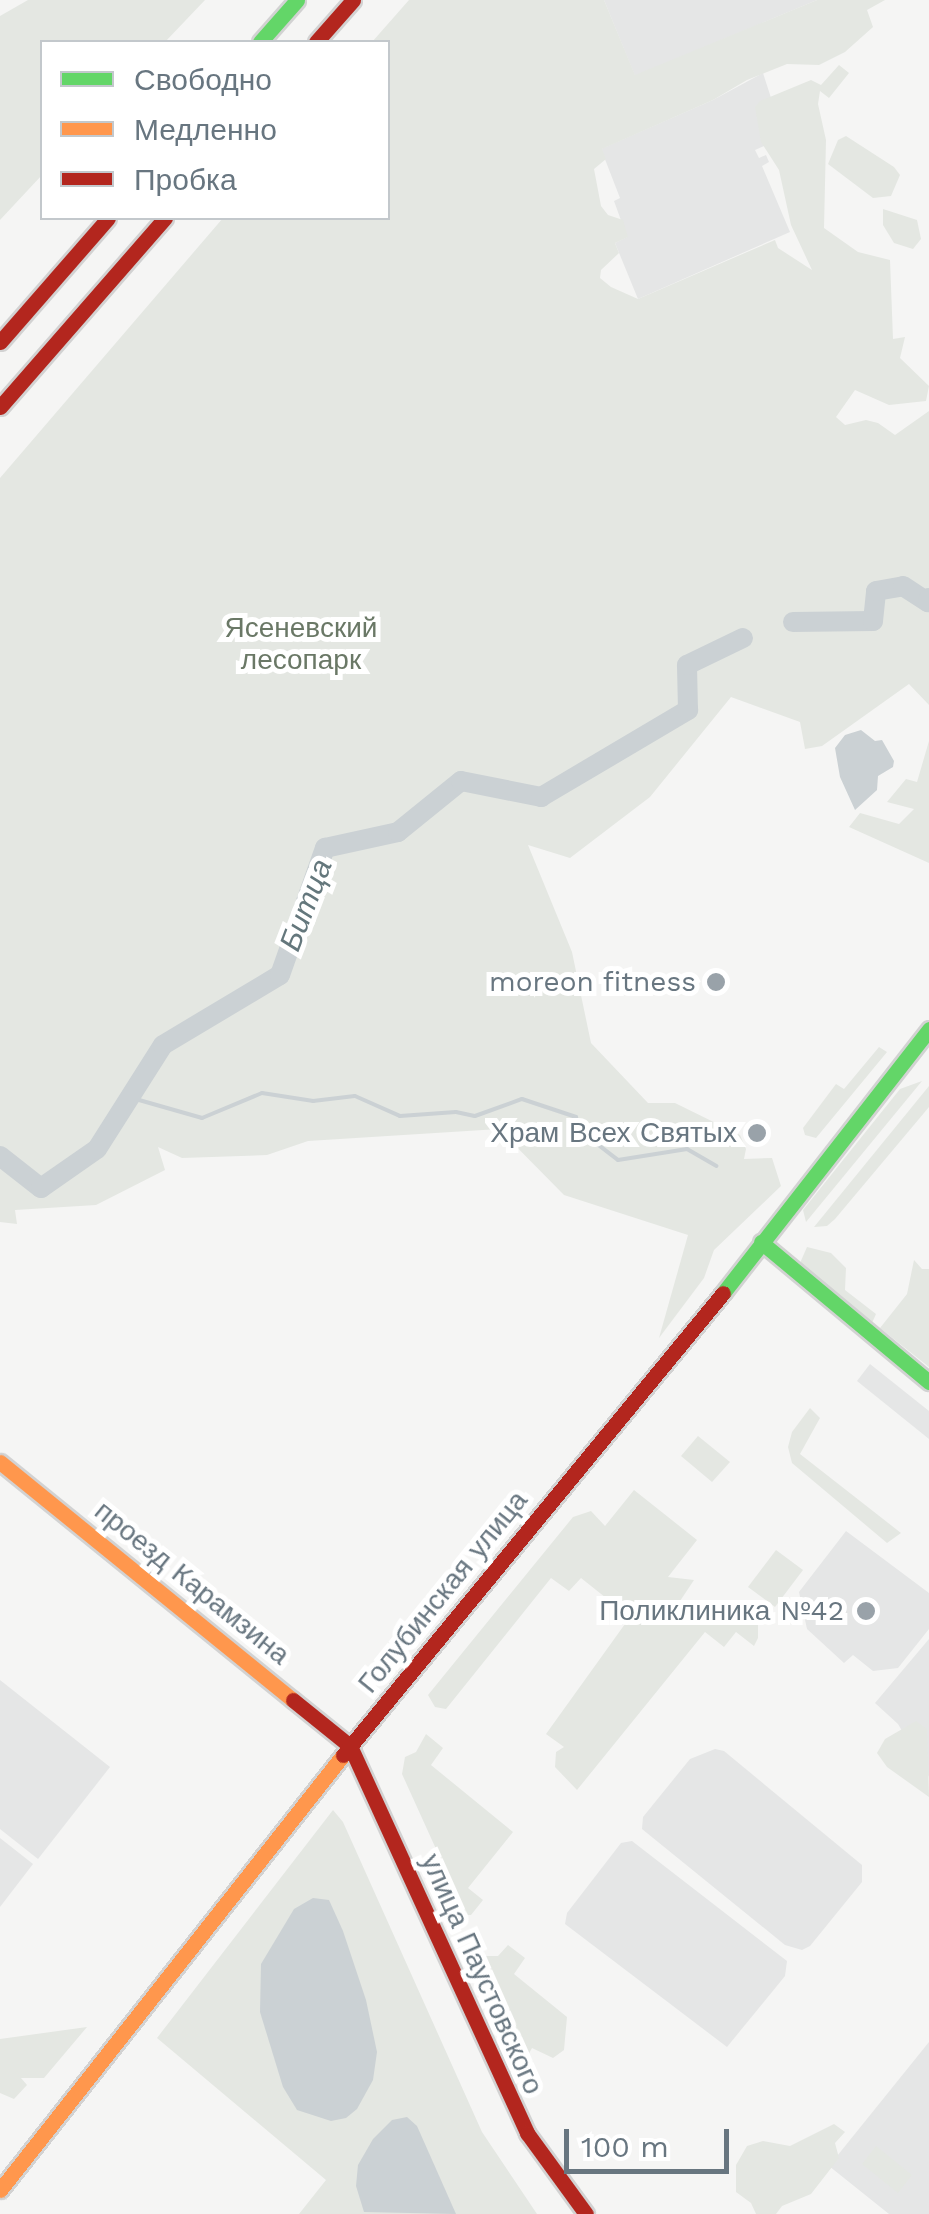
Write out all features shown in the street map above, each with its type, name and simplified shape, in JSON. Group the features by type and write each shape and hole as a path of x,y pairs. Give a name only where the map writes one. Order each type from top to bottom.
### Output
{"main road":[{"path":"262,40 297,0"},
{"path":"318,40 353,0"},
{"path":"0,342 106,220"},
{"path":"0,408 163,220"},
{"name":"Голубинская улица","path":"0,2190 350,1746 922,1050 929,1029"},
{"path":"761,1242 929,1382"},
{"name":"проезд Карамзина","path":"0,1462 350,1746"},
{"name":"улица Паустовского","path":"350,1746 527,2133 586,2214"}],"shaded area":[{"path":"604,0 817,0 635,76"},
{"path":"763,73 772,101 764,146 755,150 759,158 766,155 769,162 762,166 790,232 638,299 615,243 627,237 614,201 620,198 601,149 713,100"},
{"path":"861,730 875,741 882,740 894,761 893,767 878,776 877,790 855,810 840,777 835,748 845,735"},
{"path":"870,1364 929,1411 929,1439 857,1381"},
{"name":"Поликлиника №42","path":"846,1531 929,1593 929,1629 898,1668 873,1671 853,1655 844,1663 807,1629 799,1592"},
{"path":"929,1639 929,1777 898,1724 875,1703"},
{"path":"0,1680 110,1767 38,1859 0,1829"},
{"path":"715,1749 724,1751 862,1865 862,1882 810,1946 802,1950 785,1945 642,1829 643,1817 690,1759"},
{"path":"0,1838 33,1864 0,1907"},
{"path":"632,1841 787,1961 785,1976 727,2047 565,1924 567,1913 621,1843"},
{"path":"313,1898 329,1900 343,1931 366,2000 377,2052 373,2080 357,2109 346,2118 331,2121 297,2110 283,2087 260,2012 261,1964 294,1909"},
{"path":"929,2042 929,2214 889,2214 829,2166"},
{"path":"407,2117 417,2126 456,2214 364,2212 356,2186 358,2165 373,2139 392,2120"}],"green space":[{"path":"28,0 205,0 167,40 40,40 40,177 0,220 0,16"},
{"name":"Ясеневский лесопарк","path":"409,0 604,0 635,75 817,0 885,0 867,10 873,27 845,52 819,65 787,64 747,80 713,100 602,149 606,159 594,169 601,206 608,215 623,220 628,237 615,243 619,253 601,270 600,278 611,287 638,299 775,240 778,248 812,270 791,225 779,170 761,142 755,107 760,101 811,80 821,85 839,65 849,73 829,98 820,91 818,104 826,140 824,228 858,252 890,260 893,339 905,337 900,358 929,386 926,401 889,405 855,390 836,417 845,425 866,420 878,423 895,435 929,411 929,705 909,684 822,746 805,749 800,722 731,697 650,797 570,858 528,845 572,952 591,1043 648,1103 675,1103 740,1135 746,1149 744,1159 772,1158 781,1186 714,1250 704,1278 659,1338 688,1235 564,1195 499,1129 308,1141 267,1155 182,1158 158,1147 165,1170 96,1205 15,1210 17,1224 0,1222 0,478 221,220 390,220 390,40 374,40"},
{"path":"846,136 900,175 891,196 873,198 828,164 838,140"},
{"path":"883,209 917,220 921,239 913,249 894,243 883,225"},
{"path":"929,741 929,863 849,827 860,813 899,824 914,809 887,802 906,779 917,782"},
{"path":"879,1047 887,1052 816,1138 805,1135 803,1128 836,1084 844,1089"},
{"path":"922,1081 806,1222 803,1210 900,1089"},
{"path":"929,1086 929,1107 835,1219 827,1226 814,1227"},
{"path":"807,1247 831,1253 846,1268 845,1290 876,1314 872,1323 800,1263"},
{"path":"914,1260 922,1269 929,1269 929,1367 880,1328 907,1294"},
{"path":"810,1408 820,1418 800,1454 901,1533 887,1543 792,1463 788,1447 792,1432"},
{"path":"698,1436 730,1462 712,1482 681,1456"},
{"path":"634,1490 697,1540 668,1577 694,1580 680,1601 682,1614 731,1609 748,1614 758,1624 758,1638 754,1646 736,1632 724,1647 705,1632 577,1790 555,1767 556,1752 564,1747 546,1734 630,1617 581,1578 569,1591 551,1578 446,1709 435,1707 428,1695 573,1517 591,1511 605,1526"},
{"path":"776,1550 803,1570 775,1607 748,1587"},
{"path":"916,1721 927,1729 929,1797 887,1767 877,1753 885,1739"},
{"path":"426,1734 443,1748 431,1765 513,1832 468,1888 483,1900 471,1915 466,1915 402,1774 405,1757 416,1752"},
{"path":"333,1810 343,1822 482,2132 537,2214 299,2214 326,2180 157,2038"},
{"path":"508,1945 525,1958 514,1974 567,2017 564,2050 553,2058 532,2048 521,2068 509,2061 504,2035 495,2024 494,2002 480,1993 479,1978 468,1966 474,1956 498,1956"},
{"path":"87,2027 44,2078 21,2078 27,2085 14,2099 0,2093 0,2039"},
{"path":"834,2124 845,2132 835,2143 839,2158 811,2194 782,2206 776,2214 756,2214 751,2203 736,2192 736,2165 747,2146 763,2141 790,2146"},
{"path":"876,2146 912,2175 898,2193 862,2164"}],"waterway":[{"name":"Битца","path":"793,622 873,621 876,591 903,586 928,602 929,598"},
{"name":"Битца","path":"0,1156 41,1188 97,1149 163,1045 280,975 325,848 398,832 461,781 541,797 688,710 687,665 743,638"},
{"path":"132,1098 202,1118 262,1093 313,1101 355,1096 400,1116 456,1112 475,1116 522,1099 576,1117 579,1130 618,1160 687,1149 717,1166"}],"traffic: fast":[{"path":"262,40 297,0"},
{"path":"723,1293 929,1029"},
{"path":"761,1242 929,1382"}],"traffic: slow":[{"path":"0,1462 293,1700"},
{"path":"0,2190 343,1755"}],"traffic: jam":[{"path":"318,40 353,0"},
{"path":"0,342 106,220"},
{"path":"0,407 163,220"},
{"path":"343,1755 723,1293"},
{"path":"293,1700 350,1746 527,2133 586,2214"}],"place":[{"name":"moreon fitness","path":"716,982"},
{"name":"Храм Всех Святых","path":"757,1133"},
{"name":"Поликлиника №42","path":"866,1611"}]}
